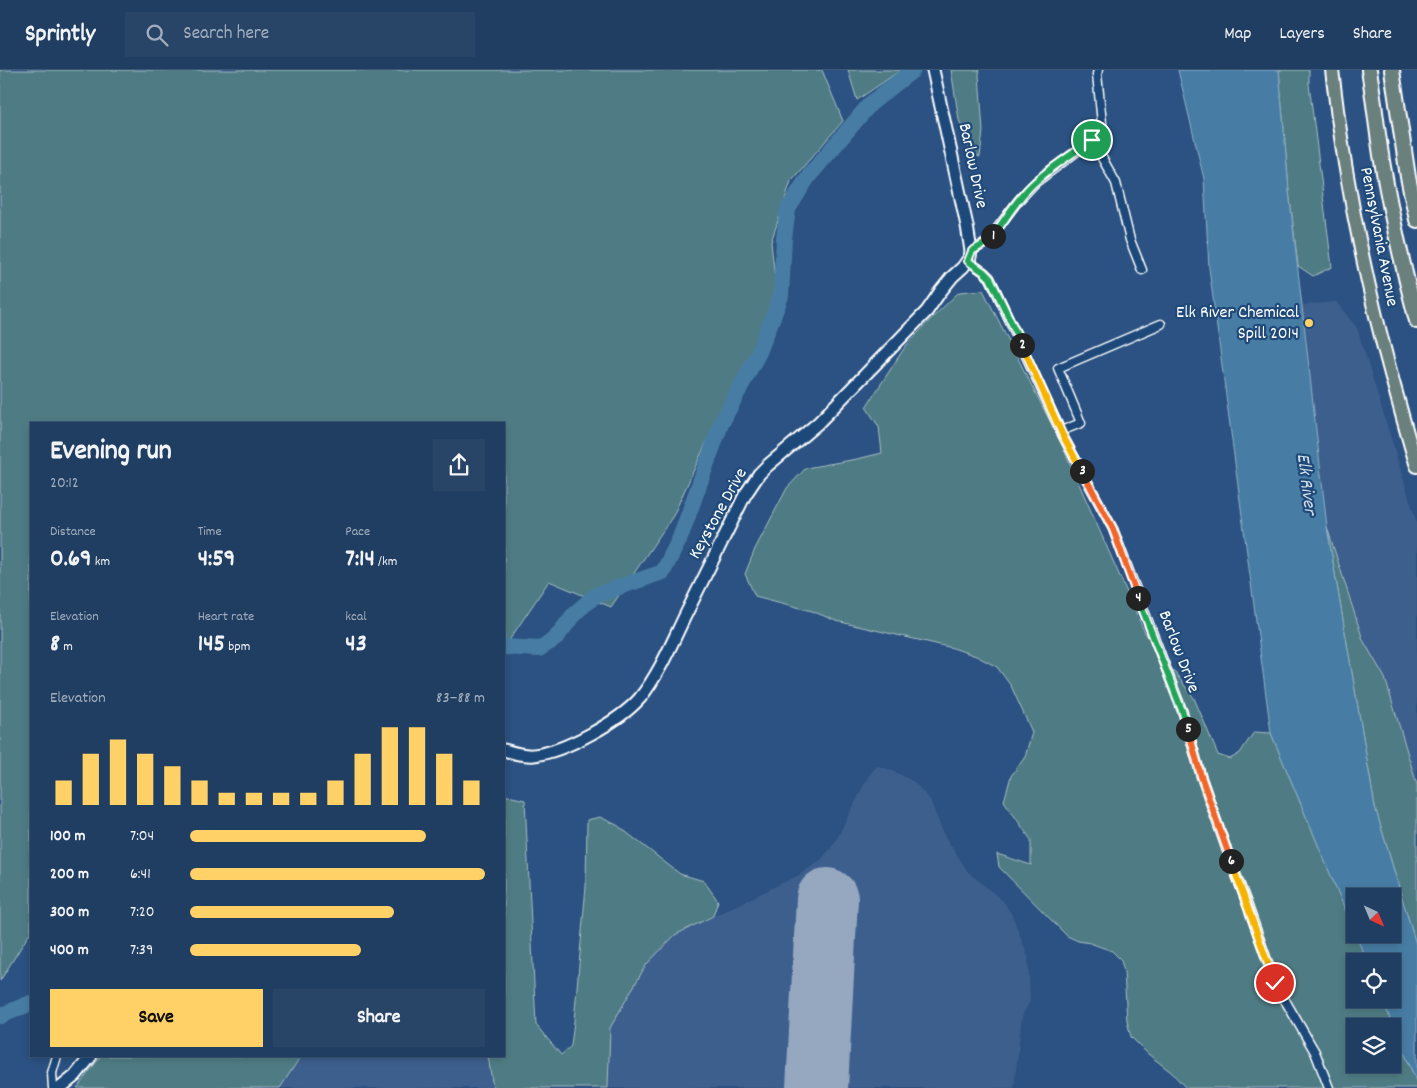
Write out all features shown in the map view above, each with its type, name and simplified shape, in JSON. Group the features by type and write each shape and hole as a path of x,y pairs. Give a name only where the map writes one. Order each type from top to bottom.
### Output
{"highway":[{"path":"1369,70 1381,159 1389,201 1417,321"},
{"path":"1392,70 1408,177 1417,220"}],"main road":[{"name":"Pennsylvania Avenue","path":"1332,70 1352,207 1367,281 1388,366 1417,466"}],"street":[{"path":"1098,70 1102,128 1092,140 1116,183 1130,240 1142,270"},
{"name":"Barlow Drive","path":"934,76 960,192 970,256 990,278 1061,431 1113,529 1183,713 1207,794 1275,983 1315,1052 1329,1088"},
{"name":"Keystone Drive","path":"505,750 527,756 550,752 604,726 620,716 638,700 658,670 745,495 759,474 818,423 907,333 927,311 946,284 970,256 986,243 1018,201 1036,182 1092,140"},
{"path":"1061,431 1081,423 1058,368 1161,324"},
{"path":"53,1088 52,1073 57,1057"},
{"path":"60,1088 75,1076 90,1057"}],"shaded area":[{"path":"1336,302 1357,328 1417,523 1417,785 1385,678 1363,640 1327,527 1302,305"},
{"path":"877,766 891,770 914,782 930,800 944,835 968,872 1003,901 1012,915 1028,957 1030,1001 1022,1016 1014,1088 608,1088 610,1028 646,965 675,935 799,875 822,859 834,844 869,775"},
{"path":"301,1057 488,1057 493,1088 280,1088"}],"green space":[{"path":"0,70 822,70 843,121 791,181 771,242 776,288 763,336 712,430 673,516 611,607 549,581 505,645 505,422 30,422 30,933 0,981"},
{"path":"848,70 901,70 857,100"},
{"path":"951,70 980,70 983,131 980,157 972,154 959,120"},
{"path":"1279,70 1309,70 1309,84 1332,267 1313,276 1298,266 1289,191"},
{"path":"983,290 1060,441 1145,633 1194,698 1218,755 1230,759 1240,753 1254,732 1271,733 1346,911 1346,943 1359,943 1364,953 1346,953 1346,1008 1386,1008 1390,1018 1346,1018 1346,1073 1401,1073 1401,1045 1417,1083 1417,1088 1186,1088 1171,1072 1148,1054 1131,1037 1127,1021 1124,972 1121,960 1112,951 1067,936 999,867 997,854 1031,865 1031,840 1004,801 1011,776 1025,757 1032,732 1011,686 997,667 976,656 953,648 836,621 812,611 755,596 745,574 755,549 787,488 806,468 882,453 879,427 866,407 905,347 959,292"},
{"path":"1327,527 1363,640 1385,678 1417,785 1417,948 1401,894 1401,888 1399,888 1375,807"},
{"path":"505,795 525,800 536,1025 561,1055 571,1046 574,1021 586,886 587,820 600,817 617,825 680,874 704,881 718,901 713,916 675,935 646,965 610,1028 608,1088 493,1088 488,1057 505,1057"},
{"path":"100,1057 300,1057 280,1088 77,1088"}],"water":[{"name":"Elk River","path":"1178,70 1279,70 1289,191 1327,527 1375,807 1399,888 1346,888 1346,912 1271,733 1209,268 1204,179"},
{"path":"1401,894 1417,948 1417,1083 1401,1045 1401,1018 1390,1018 1386,1008 1401,1008 1401,953 1363,953 1359,943 1401,943"}],"waterway":[{"path":"505,647 539,649 555,639 575,613 596,595 663,572 680,538 721,424 759,352 781,296 784,238 788,209 808,177 870,104 913,70"},
{"path":"0,1016 30,1003"}],"runway":[{"path":"817,1088 827,899"}],"place":[{"name":"Elk River Chemical Spill 2014","path":"1309,323"}],"route":[{"path":"1092,140 1045,174 1028,190 993,236 981,247 972,251 968,261 990,278 1063,436 1113,529 1183,713 1201,776 1275,983"}]}
